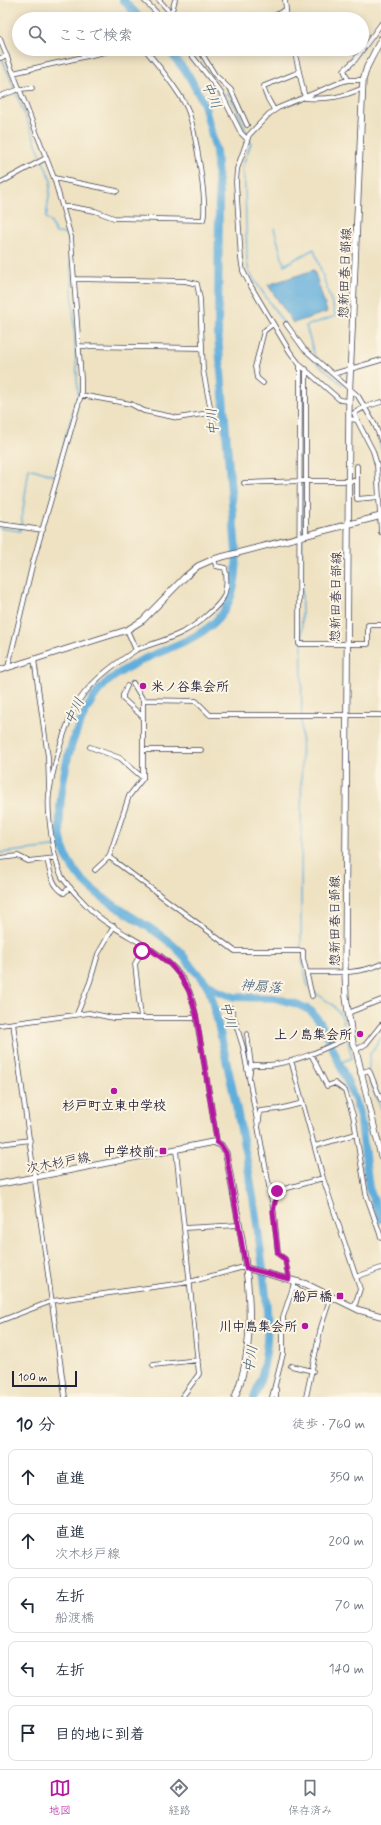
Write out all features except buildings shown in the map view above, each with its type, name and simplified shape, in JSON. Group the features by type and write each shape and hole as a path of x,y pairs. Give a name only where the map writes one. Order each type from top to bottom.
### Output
{"main road":[{"name":"惣新田春日部線","path":"381,38 367,67 363,80 349,390 347,481 345,972 348,1013 352,1036 381,1156"},
{"path":"0,670 127,630 143,620 185,577 198,566 215,558 303,537 380,516"},
{"path":"217,1142 226,1153 246,1268 249,1310 249,1342 244,1369 235,1397"},
{"name":"次木杉戸線","path":"0,1184 217,1142"},
{"path":"246,1268 288,1279 294,1284 330,1299 381,1316"}],"street":[{"path":"144,0 157,12"},
{"path":"159,0 169,12"},
{"path":"172,12 175,0"},
{"path":"281,12 285,10 285,0"},
{"path":"369,40 381,24"},
{"path":"0,39 54,178 72,237 81,395 33,562 8,667"},
{"path":"0,58 7,56"},
{"path":"13,73 87,56"},
{"path":"63,207 95,210 114,218 203,220 202,188 191,119 186,106 171,82 151,56"},
{"path":"192,56 221,93 241,133 247,139"},
{"path":"205,56 215,75 231,90 247,125"},
{"path":"296,56 305,98"},
{"path":"348,80 344,70 357,56"},
{"path":"274,110 266,95 264,86 299,72"},
{"path":"349,401 340,400 300,365 272,324 243,271 236,182 237,169 247,139 257,125 274,110 348,80 363,80"},
{"path":"0,96 20,89 32,88"},
{"path":"305,98 328,100 351,94 363,88"},
{"path":"0,183 46,158"},
{"path":"54,178 117,190"},
{"path":"75,279 185,281 197,284 200,299 203,370 214,426"},
{"path":"263,383 257,378 255,367 264,331 272,324"},
{"path":"286,324 312,358 358,396 363,408 375,424 381,440"},
{"path":"79,346 202,348"},
{"path":"333,374 381,360"},
{"path":"300,365 300,481 303,537"},
{"path":"306,369 306,480 299,644 368,644 368,625 381,625"},
{"path":"81,395 131,404 144,411 178,418 209,413"},
{"path":"381,402 363,408 354,413 373,451 379,477 381,532"},
{"path":"349,419 357,420"},
{"path":"357,466 357,499 379,497"},
{"path":"244,483 306,480 357,481"},
{"path":"0,524 43,530"},
{"path":"49,795 63,739 80,700 102,674 136,650 183,632 195,624 220,601 225,590 226,573 225,568 216,566 215,558"},
{"path":"127,630 136,650"},
{"path":"34,659 48,756 52,837 56,858 63,877 70,887 91,909 114,926 145,945 170,964 185,982 196,1018 217,1142"},
{"path":"95,870 109,857 129,796 142,778 143,700 133,683"},
{"path":"127,686 123,699 143,717"},
{"path":"143,700 196,701 210,714 381,715"},
{"path":"90,746 120,758 142,778"},
{"path":"143,750 200,750"},
{"path":"0,858 18,856 28,861 56,858"},
{"path":"109,857 235,951 303,951 312,996"},
{"path":"47,859 50,874 58,890 64,893 70,887"},
{"path":"77,1014 90,982 98,954 114,926"},
{"path":"141,1018 135,964 145,945"},
{"path":"306,972 345,972 372,968 381,964"},
{"path":"348,1013 381,1000"},
{"path":"231,1008 243,1047 249,1078 273,1211 278,1254 285,1259 288,1279"},
{"path":"0,1025 89,1013 113,1018 196,1018"},
{"path":"13,1023 65,1397"},
{"path":"356,1050 366,1044 381,1025"},
{"path":"247,1034 251,1065 249,1078"},
{"path":"251,1065 275,1065 311,1054 352,1036"},
{"path":"311,1054 327,1086 336,1083 345,1091 354,1115 366,1194 381,1237"},
{"path":"291,1060 323,1178 360,1289 354,1308"},
{"path":"360,1073 369,1070 381,1100"},
{"path":"258,1127 260,1111 279,1110 303,1103"},
{"path":"315,1146 356,1134"},
{"path":"0,1144 30,1140"},
{"path":"176,1150 199,1374 182,1397"},
{"path":"273,1211 277,1191 323,1178"},
{"path":"184,1228 239,1226"},
{"path":"0,1321 52,1301 190,1282 240,1268 246,1268"},
{"path":"356,1277 381,1268"},
{"path":"272,1397 283,1354 283,1317 294,1284 302,1293 318,1295 330,1299 321,1327 313,1371 306,1397"},
{"path":"153,1365 198,1360"},
{"path":"291,1366 313,1371"},
{"path":"276,1385 276,1397"}],"water":[{"path":"314,270 327,312 293,323 268,285"}],"waterway":[{"name":"中川","path":"123,0 134,12"},
{"path":"0,53 51,181 46,218 50,221 56,233 67,234 69,237 78,394 55,476 29,468 20,531 0,528"},
{"name":"中川","path":"173,56 189,76 204,104 216,151 219,196 218,336 236,551 235,583 226,607 212,624 194,636 128,668 106,683 93,698 82,718 68,757 62,790 60,826 63,847 71,865 83,881 99,894 168,941 182,954 202,978 211,994 245,1149 264,1278 267,1339 261,1379 254,1397"},
{"path":"200,94 213,96 228,94 237,108 247,135"},
{"path":"249,138 251,143 242,168 245,186 247,261 249,272 285,325"},
{"path":"274,228 284,265 314,249 336,316 306,326 315,357"},
{"path":"308,355 343,385"},
{"path":"302,534 303,375"},
{"path":"378,437 381,449"},
{"path":"301,950 302,538"},
{"path":"0,853 62,846"},
{"path":"302,960 308,987"},
{"name":"神扇落","path":"205,982 218,991 234,997 274,998 297,1004 311,1011 320,1022 329,1039 356,1102 361,1122 369,1188 381,1219"},
{"path":"313,991 333,1005 342,1017 352,1058 339,1063"},
{"path":"381,1038 370,1054 368,1075 381,1109"}],"place":[{"name":"米ノ谷集会所","path":"143,686"},
{"name":"上ノ島集会所","path":"360,1034"},
{"name":"杉戸町立東中学校","path":"114,1091"},
{"name":"中学校前","path":"163,1151"},
{"name":"船戸橋","path":"340,1296"},
{"name":"川中島集会所","path":"305,1326"}],"route":[{"path":"142,951 145,945 170,964 185,982 189,991 196,1014 217,1142 226,1153 246,1268 289,1279 285,1259 278,1254 273,1211 277,1191"}]}
